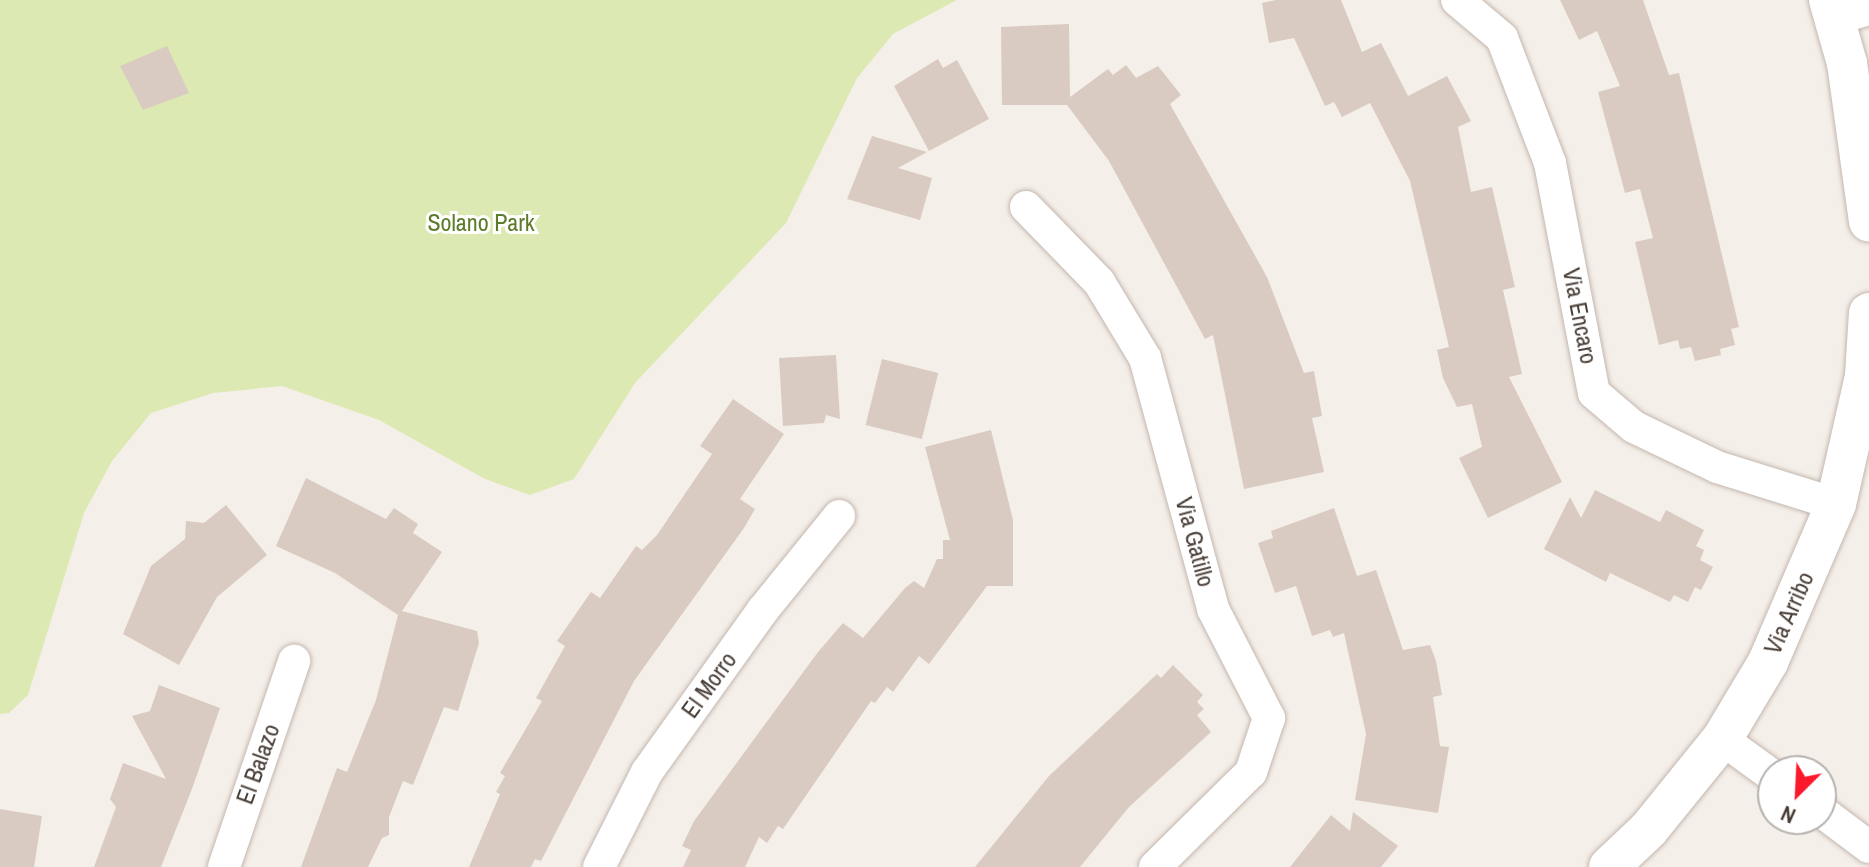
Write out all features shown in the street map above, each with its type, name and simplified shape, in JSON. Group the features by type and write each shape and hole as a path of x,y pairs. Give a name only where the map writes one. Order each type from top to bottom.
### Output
{"street":[{"name":"Via Encaro","path":"1457,0 1502,38 1550,163 1594,393 1634,427 1717,467 1836,504"},
{"path":"1844,9 1858,59 1869,221"},
{"name":"Via Gatillo","path":"1026,207 1099,282 1145,358 1213,609 1269,718 1251,772 1155,867"},
{"name":"Via Arribo","path":"1609,867 1649,829 1722,739 1768,662 1836,504 1865,376 1869,313"},
{"name":"El Morro","path":"599,867 647,772 763,610 839,516"},
{"name":"El Balazo","path":"224,867 294,661"},
{"path":"1722,739 1757,764"},
{"path":"1837,823 1869,847"}],"green space":[{"name":"Solano Park","path":"0,0 957,0 893,34 857,78 786,223 635,383 574,479 530,495 485,479 379,420 282,386 213,393 151,413 112,461 84,513 28,695 9,713 0,714"}],"building":[{"path":"1276,0 1341,0 1362,52 1381,43 1408,96 1447,76 1471,121 1458,127 1471,192 1492,187 1515,287 1503,290 1522,374 1509,377 1562,482 1488,518 1459,458 1482,447 1472,404 1457,407 1443,378 1437,350 1449,347 1410,181 1370,103 1342,117 1334,102 1325,106 1294,38 1269,43 1262,3"},
{"path":"1560,0 1643,0 1669,75 1679,73 1739,327 1731,329 1735,345 1720,349 1721,355 1695,361 1691,347 1680,349 1678,340 1659,345 1635,242 1653,238 1640,189 1625,193 1598,92 1620,86 1597,31 1579,40"},
{"path":"1069,24 1070,97 1108,69 1113,75 1126,65 1136,78 1158,66 1181,95 1170,104 1267,277 1304,373 1314,371 1322,416 1312,418 1324,472 1244,489 1213,335 1205,339 1109,161 1067,105 1002,105 1001,27"},
{"path":"167,46 189,93 143,110 120,66"},
{"path":"938,59 943,68 957,60 989,119 929,151 894,86"},
{"path":"872,136 927,152 898,168 932,178 920,220 847,199"},
{"path":"836,355 840,419 826,415 824,423 783,426 779,358"},
{"path":"882,359 938,373 922,439 866,425"},
{"path":"733,399 784,434 740,499 755,509 634,681 541,861 535,859 531,867 469,867 500,794 496,792 505,776 500,773 542,701 536,698 565,646 557,641 591,592 600,598 636,546 642,550 657,535 712,454 700,446"},
{"path":"991,430 1013,520 1013,586 987,586 929,664 919,656 893,692 887,687 875,703 871,701 783,829 778,826 767,843 759,837 745,867 683,867 691,850 682,846 694,821 818,652 843,623 863,638 905,588 914,581 924,588 937,559 943,559 943,540 950,540 925,447"},
{"path":"306,478 386,519 394,508 418,524 413,533 442,552 402,611 477,631 479,643 458,711 444,707 413,785 403,781 389,817 389,835 382,838 368,867 301,867 337,768 347,772 376,700 398,615 335,573 276,546"},
{"path":"1595,490 1660,522 1666,510 1704,530 1696,546 1704,550 1700,560 1713,567 1701,590 1695,587 1688,602 1674,595 1670,602 1610,573 1606,582 1544,549 1570,497 1581,518"},
{"path":"226,505 267,555 217,597 179,665 123,634 151,566 185,539 186,521 204,523"},
{"path":"1334,508 1357,576 1376,570 1403,650 1430,645 1436,661 1442,695 1433,697 1440,746 1449,747 1438,813 1355,800 1366,734 1344,633 1333,637 1330,630 1312,636 1296,586 1275,593 1258,543 1273,538 1271,531"},
{"path":"1173,665 1203,695 1197,702 1204,709 1197,715 1211,732 1129,807 1080,867 975,867 1049,776 1157,674 1161,678"},
{"path":"159,685 220,708 192,789 161,867 94,867 116,807 110,799 123,763 166,779 132,716 150,711"},
{"path":"0,809 42,816 34,867 0,867"},
{"path":"1353,812 1398,846 1381,867 1290,867 1331,815 1350,831"}]}
